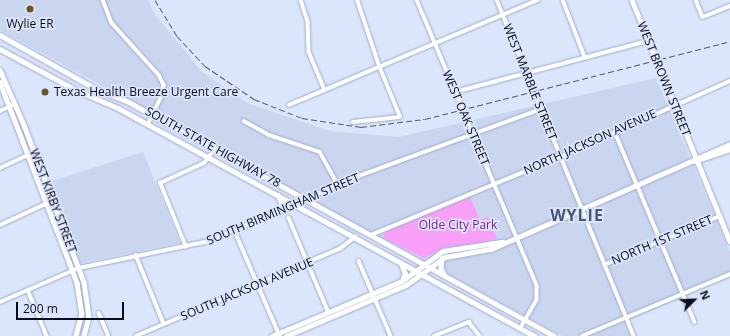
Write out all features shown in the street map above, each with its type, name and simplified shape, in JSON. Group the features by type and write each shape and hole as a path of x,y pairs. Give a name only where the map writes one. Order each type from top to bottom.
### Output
{"main road":[{"name":"WEST BROWN STREET","path":"632,0 730,241"},
{"name":"SOUTH STATE HIGHWAY 78","path":"0,36 82,81 153,115 554,336"},
{"name":"SOUTH STATE HIGHWAY 78","path":"1,49 76,90 148,125 210,158 355,237 415,272 535,336"},
{"name":"WEST KIRBY STREET","path":"0,70 28,155 72,272 82,313 76,336"},
{"path":"76,90 82,81"},
{"name":"WEST KIRBY STREET","path":"0,82 35,152 52,201 79,268 88,298 89,317 84,336"},
{"path":"286,336 406,286 442,258 484,251 730,144"},
{"path":"697,159 730,149"},
{"path":"278,195 282,204 279,212"},
{"path":"272,336 280,334 402,281 423,264 447,250 477,248 502,242"},
{"path":"442,258 441,268 445,276"},
{"path":"401,263 405,273 402,281"}],"street":[{"path":"103,0 112,23 159,75 164,85 161,98 148,125"},
{"path":"301,0 308,22 309,52 325,90"},
{"path":"352,122 400,117 379,66 357,0"},
{"name":"WEST OAK STREET","path":"417,0 538,290 537,300 521,328"},
{"name":"WEST MARBLE STREET","path":"497,0 634,336"},
{"path":"289,105 538,0"},
{"path":"563,0 585,57"},
{"path":"696,0 703,17 730,6"},
{"path":"455,92 648,41"},
{"name":"NORTH JACKSON AVENUE","path":"494,184 730,81"},
{"path":"0,111 12,106"},
{"name":"SOUTH BIRMINGHAM STREET","path":"0,302 79,268 136,255 186,247 235,231 308,200 338,185 472,133 541,109"},
{"path":"244,121 269,135 320,152 338,185"},
{"path":"615,132 695,322"},
{"path":"186,247 160,183 210,158 215,149"},
{"path":"0,168 35,152"},
{"path":"371,235 494,184"},
{"path":"0,225 52,201"},
{"name":"NORTH 1ST STREET","path":"604,265 720,216"},
{"path":"289,218 330,317"},
{"path":"235,231 280,334"},
{"name":"SOUTH JACKSON AVENUE","path":"136,336 341,248 355,237"},
{"path":"136,255 164,324"},
{"path":"359,261 391,336"},
{"path":"582,336 730,274"},
{"path":"28,290 47,336"},
{"path":"99,313 109,336"},
{"path":"434,336 470,322 480,336"}],"shaded area":[{"path":"0,0 148,0 154,13 201,71 249,104 330,131 399,137 656,78 730,252 730,277 625,322 631,336 562,336 0,30"},
{"path":"143,152 180,243 80,263 49,182"}],"green space":[{"name":"Olde City Park","path":"470,197 480,220 488,217 497,238 480,244 445,247 424,258 383,238 385,232"}],"railway":[{"path":"155,0 177,36 205,66 254,99 302,118 361,127 425,119 730,41"}],"place":[{"name":"Wylie ER","path":"30,9"},
{"name":"Texas Health Breeze Urgent Care","path":"45,92"}],"district":[{"name":"WYLIE","path":"577,215"}]}
